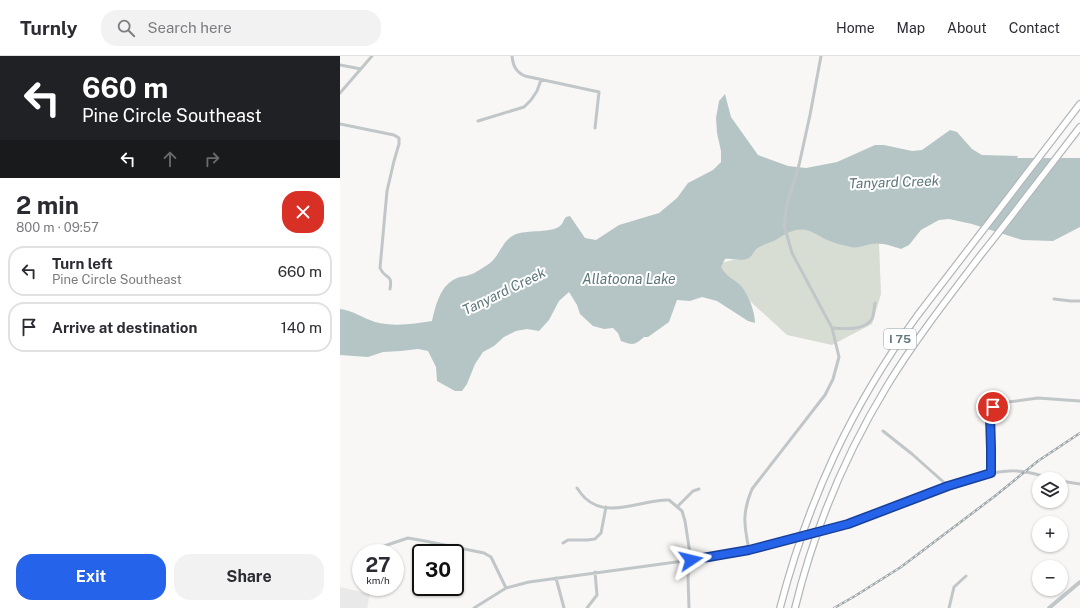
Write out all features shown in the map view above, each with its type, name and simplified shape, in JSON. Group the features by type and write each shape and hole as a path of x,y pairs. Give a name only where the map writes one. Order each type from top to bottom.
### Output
{"highway":[{"name":"I 75","path":"780,608 800,540 817,494 843,436 875,378 917,316 1080,104"},
{"name":"I 75","path":"795,608 812,548 830,499 862,430 887,385 938,311 1080,128"}],"street":[{"path":"340,93 372,56"},
{"path":"512,56 514,66 519,73 525,76 599,92 595,128"},
{"path":"749,550 744,526 747,501 752,489 825,395 833,379 839,357 832,328 792,253 784,225 787,204 799,165 810,115 821,56"},
{"path":"340,65 361,69"},
{"path":"478,121 524,107 537,92 541,80"},
{"path":"340,124 394,135 398,138 399,144 387,191 380,268 392,282 390,289"},
{"path":"1054,299 1080,301"},
{"path":"832,328 850,329 868,323 874,314 875,303"},
{"path":"991,473 990,414 993,407 1001,403 1038,398 1080,401"},
{"path":"883,431 948,486"},
{"path":"474,608 506,588 529,582 691,560 749,550 848,524 948,486 991,473 1009,470 1032,474"},
{"path":"1068,483 1080,484"},
{"path":"577,488 585,499 597,506 606,508 622,508 661,500 669,500 682,511 691,560 688,576 689,608"},
{"path":"677,507 693,491 699,489"},
{"path":"563,544 568,540 595,539 601,533 606,508"},
{"path":"390,544 408,538 484,552 491,557 506,588"},
{"path":"587,608 597,595 596,572"},
{"path":"949,608 954,587 966,576"},
{"path":"556,578 564,608"},
{"path":"1049,608 1080,582"}],"shaded area":[{"path":"799,225 879,242 881,294 872,324 832,345 787,335 751,302 741,288 723,275 718,264 746,258 777,234"},
{"path":"340,587 352,590 352,596 370,596 367,608 340,608"}],"water":[{"name":"Allatoona Lake","path":"725,94 731,117 758,155 788,166 806,168 837,162 875,145 884,145 912,151 922,150 950,130 957,132 972,149 982,155 1018,156 1017,158 1080,158 1080,227 1053,241 1022,240 972,224 949,219 939,220 921,230 909,245 901,249 879,244 871,244 857,248 851,247 832,242 810,231 801,229 796,230 761,246 746,259 725,259 721,267 726,274 739,284 745,291 753,309 755,323 748,321 717,301 702,297 690,301 677,300 669,322 648,337 644,337 638,342 631,344 621,341 618,333 613,328 604,329 593,326 580,314 577,305 569,292 559,301 549,320 539,331 527,329 516,331 504,337 494,346 483,352 475,364 467,384 462,391 455,391 437,381 436,367 428,351 418,349 383,352 368,357 340,355 340,309 382,324 404,324 432,321 440,296 446,285 457,278 474,273 490,263 504,244 514,235 525,232 552,230 562,224 566,217 570,216 585,238 596,240 619,225 659,213 677,198 688,183 713,170 721,162 721,151 717,133 716,118 719,101"}],"railway":[{"path":"834,608 901,567 995,496 1038,461 1080,433"}],"route":[{"path":"691,560 749,550 848,524 948,486 991,473 991,434 989,422 993,407"}],"water label":[{"name":"Tanyard Creek","path":"894,182"},
{"name":"Tanyard Creek","path":"504,291"}]}
